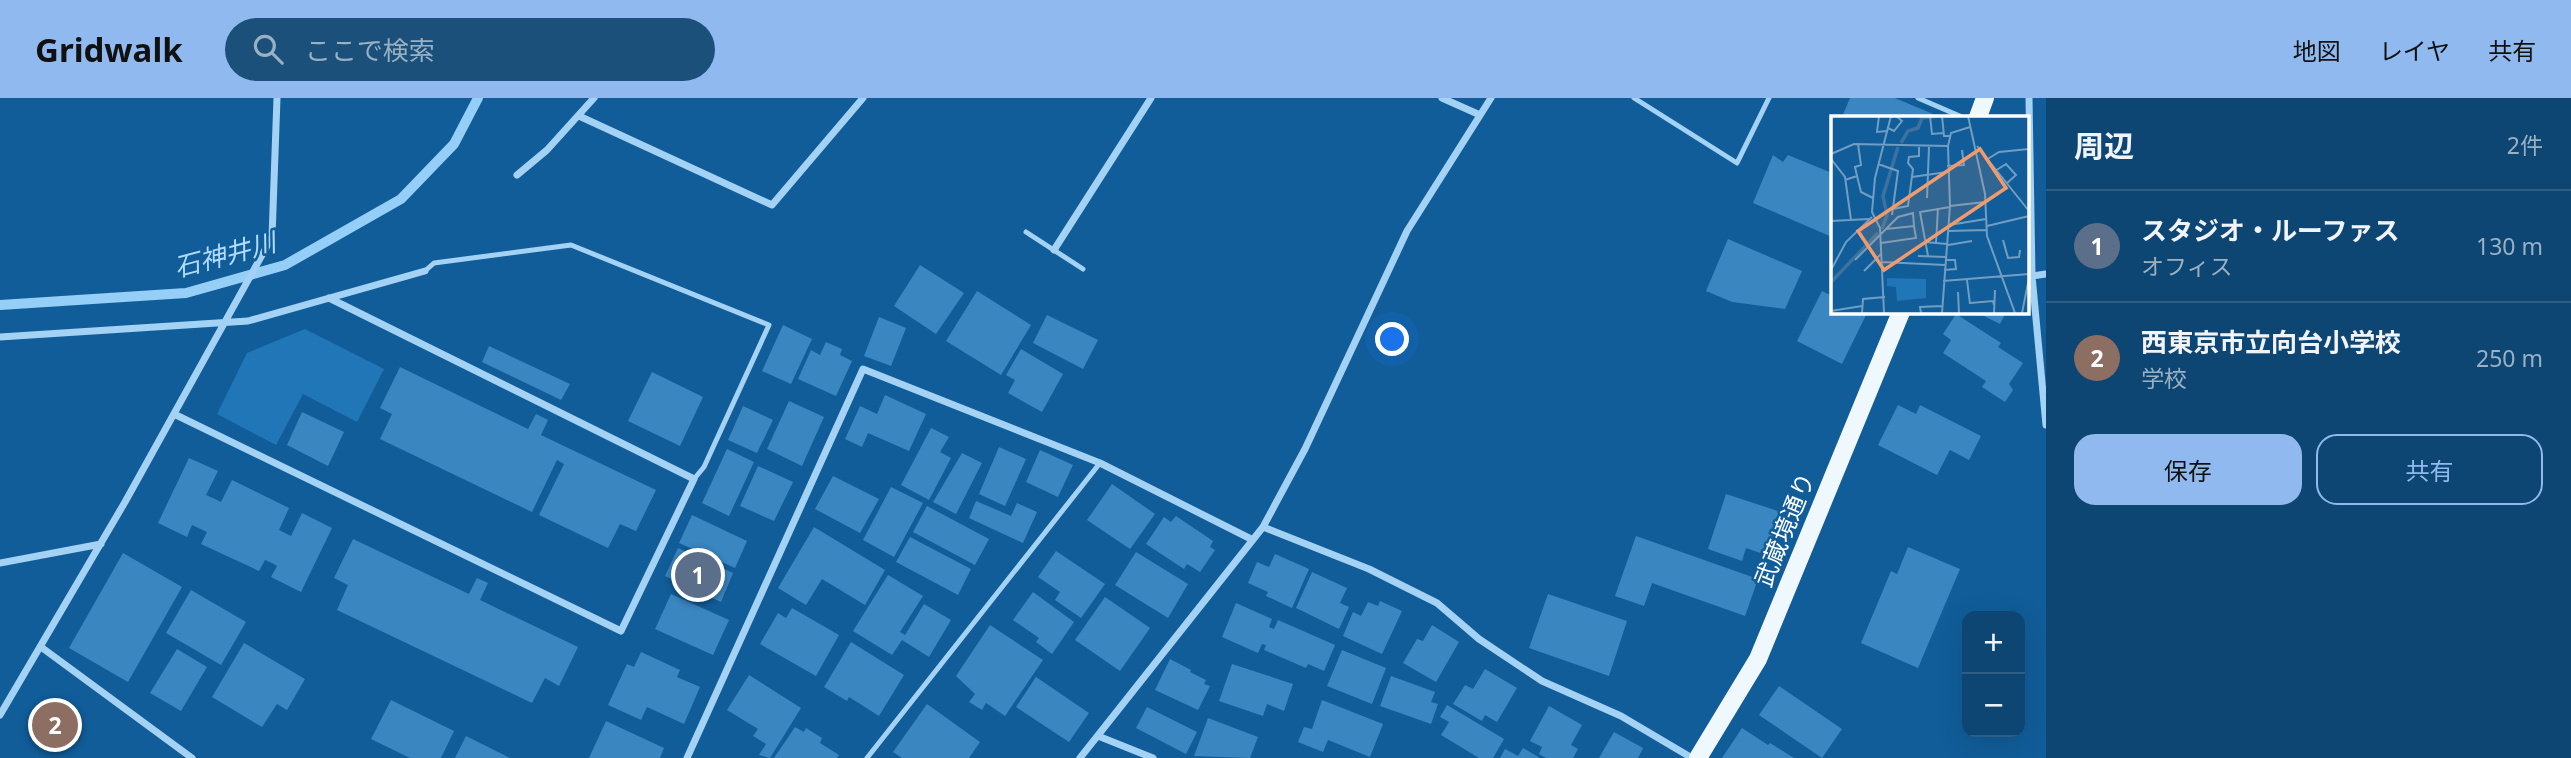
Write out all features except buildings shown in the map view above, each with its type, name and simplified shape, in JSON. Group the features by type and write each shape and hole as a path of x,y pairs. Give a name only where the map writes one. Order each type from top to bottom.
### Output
{"main road":[{"path":"1978,116 1985,98"},
{"name":"武蔵境通り","path":"1698,758 1758,659 1900,313"}],"street":[{"path":"0,715 101,544 272,237 277,98"},
{"path":"517,175 547,150 594,98"},
{"path":"579,116 772,205 863,98"},
{"path":"1054,250 1151,98"},
{"path":"1442,98 1480,115"},
{"path":"1080,758 1263,527 1305,449 1407,231 1491,98"},
{"path":"2029,98 2032,276 2046,425"},
{"path":"0,337 81,330 224,325 425,271"},
{"path":"2032,276 2046,274"},
{"path":"174,414 621,631 694,479 329,298"},
{"path":"691,756 863,369 1100,463 1253,540"},
{"path":"1263,527 1369,569 1437,603 1479,639 1542,681 1621,716 1692,758"},
{"path":"0,563 101,544"},
{"path":"41,647 192,758"},
{"path":"1098,736 1153,758"}],"lane":[{"path":"1634,98 1737,163 1769,98"},
{"path":"1918,98 1960,116"},
{"path":"1026,232 1083,269"},
{"path":"425,271 433,263 571,245 769,325 704,467 694,479"},
{"path":"867,758 1100,463"}],"shaded area":[{"path":"305,329 384,369 357,422 303,394 276,445 217,414 247,353"}],"waterway":[{"name":"石神井川","path":"0,305 186,293 285,265 401,199 454,144 478,98"}],"place":[{"name":"スタジオ・ルーファス","path":"698,575"},
{"name":"西東京市立向台小学校","path":"55,725"}]}
